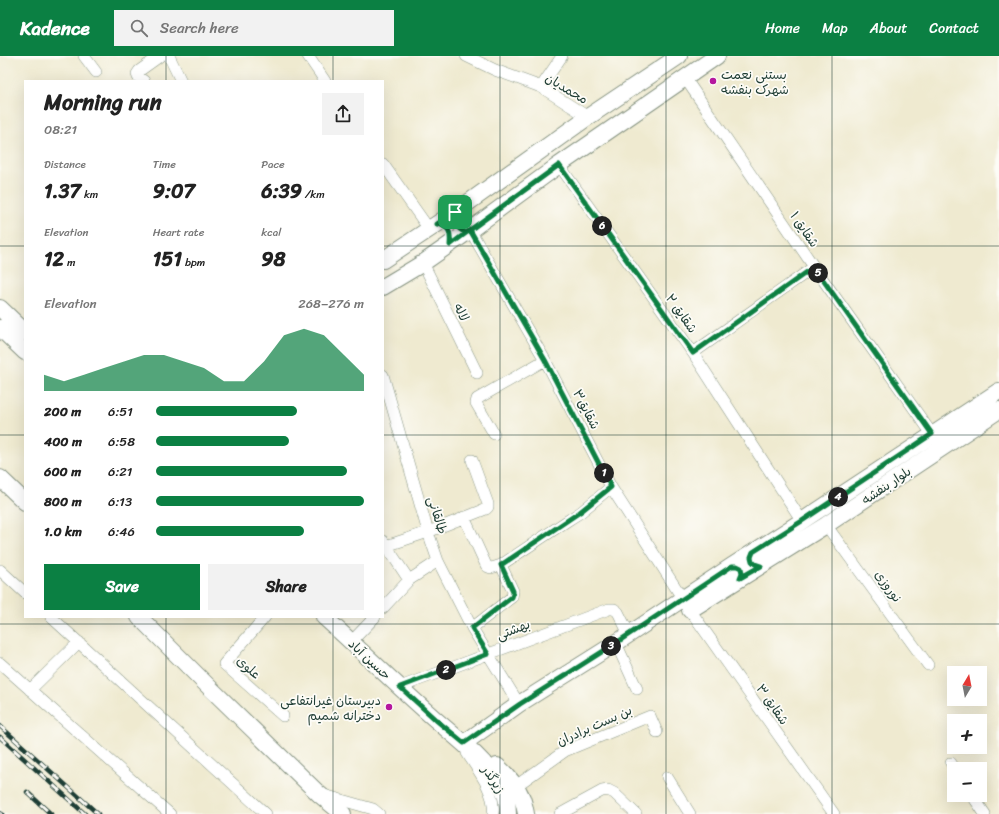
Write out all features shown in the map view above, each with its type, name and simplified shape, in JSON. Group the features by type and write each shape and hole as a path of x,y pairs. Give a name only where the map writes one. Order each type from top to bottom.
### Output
{"main road":[{"path":"384,259 455,212 588,117 679,56"},
{"path":"384,286 450,245 559,165 717,56"},
{"path":"455,212 454,222 458,229 468,232"},
{"path":"433,226 443,225 448,228 451,235 450,245"},
{"path":"0,308 24,331"},
{"path":"0,328 24,351"},
{"name":"بلوار بنفشه","path":"757,559 802,521 999,391"},
{"name":"بلوار بنفشه","path":"464,744 520,704 623,638 686,605 757,559 826,524 999,410"},
{"path":"0,478 24,501"},
{"path":"140,618 319,794 343,814"},
{"name":"حسین آباد","path":"325,618 464,744"},
{"path":"464,744 486,756 504,772 516,786 522,799 526,814"},
{"name":"زیرگذر","path":"464,744 495,776 505,794 508,804 508,814"},
{"path":"319,794 330,814"}],"street":[{"path":"84,56 96,72"},
{"path":"142,80 138,77 137,74 139,71 160,56"},
{"path":"169,56 181,80"},
{"path":"308,56 324,80"},
{"name":"محمدیان","path":"466,56 495,70 541,87 588,117"},
{"path":"541,87 562,56"},
{"name":"شقایق ۱","path":"684,78 814,267 932,434"},
{"path":"384,165 433,226"},
{"name":"شقایق ۲","path":"559,165 693,353 802,521"},
{"name":"شقایق۳","path":"468,232 545,360 611,487 686,605"},
{"name":"لاله","path":"423,263 477,373"},
{"path":"693,353 814,267"},
{"path":"494,434 476,403 478,399 545,360"},
{"name":"طالقانی","path":"384,378 428,532 438,561 472,628 520,704"},
{"path":"409,580 384,544 428,532 486,509 488,504 472,460"},
{"path":"464,517 486,565 488,568 492,568 501,565 580,512 611,487"},
{"name":"نوروزی","path":"826,524 928,665"},
{"path":"384,607 409,580 438,561"},
{"path":"472,628 512,597 513,591 501,565"},
{"path":"0,570 24,592"},
{"name":"شقایق ۳","path":"686,605 834,814"},
{"name":"بهشتی","path":"400,687 609,608 618,612 623,638"},
{"path":"52,618 266,814"},
{"name":"علوی","path":"264,618 224,664 283,716"},
{"path":"351,642 374,618"},
{"path":"623,638 637,689"},
{"path":"30,690 79,642"},
{"path":"0,663 170,814"},
{"name":"بن بست برادران","path":"516,786 565,751 650,716 657,732"},
{"path":"464,744 491,795 493,814"},
{"path":"667,777 690,814"},
{"path":"560,814 602,791 608,790 614,793 636,814"},
{"path":"319,794 373,809 379,814"},
{"path":"977,802 985,814"}],"railway":[{"path":"0,726 98,814"},
{"path":"0,737 85,814"},
{"path":"27,792 51,814"}],"place":[{"name":"بستنی نعمت شهرک بنفشه","path":"713,81"},
{"name":"دبیرستان غیرانتفاعی دخترانه شمیم","path":"389,707"}],"route":[{"path":"455,212 437,224 448,228 451,235 450,245 466,233 470,230 559,165 693,353 814,267 932,434 753,552 751,557 752,561 761,566 740,578 742,573 741,568 732,566 616,643 520,704 464,743 400,687 488,654 472,628 512,597 513,591 501,565 580,512 611,487 545,360 470,230 466,233 458,229 454,222 455,212"}]}
